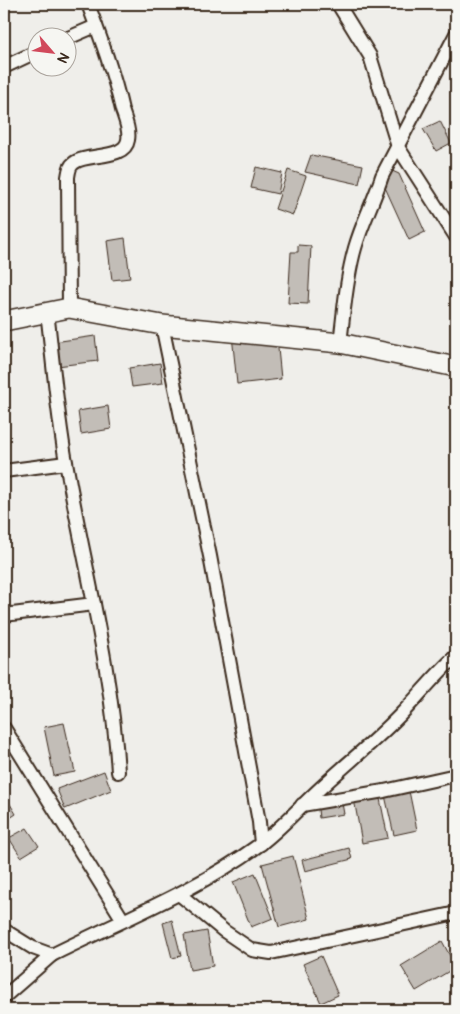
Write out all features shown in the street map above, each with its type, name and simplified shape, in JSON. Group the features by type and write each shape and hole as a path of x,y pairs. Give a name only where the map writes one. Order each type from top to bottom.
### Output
{"street":[{"path":"69,308 68,177 70,168 80,160 118,152 125,148 128,140 116,81 88,4"},
{"path":"338,4 370,56 398,146 456,237"},
{"path":"78,34 96,26"},
{"path":"340,343 351,267 363,221 376,196 382,176 456,34"},
{"path":"4,67 28,56"},
{"path":"4,321 69,308 162,325 340,343 456,367"},
{"path":"47,312 66,462 94,604 116,739 118,772"},
{"path":"162,325 210,556 259,822 261,844"},
{"path":"4,471 66,462"},
{"path":"4,615 94,604"},
{"path":"4,997 52,955 179,894 261,844 391,724 440,670 456,656"},
{"path":"4,728 123,920"},
{"path":"302,805 384,791 456,775"},
{"path":"179,894 224,931 252,950 271,952 456,913"},
{"path":"4,930 33,948 52,955"}],"building":[{"path":"440,121 451,143 436,151 423,129"},
{"path":"311,155 363,165 359,184 305,172"},
{"path":"256,167 282,173 278,194 251,188"},
{"path":"288,170 306,176 293,215 275,209"},
{"path":"390,170 399,174 425,232 409,240 383,183"},
{"path":"125,238 130,278 112,280 107,241"},
{"path":"298,245 311,246 308,304 288,303 291,252 298,252"},
{"path":"232,335 277,338 281,379 237,384"},
{"path":"95,336 98,361 57,366 54,342"},
{"path":"160,363 163,383 132,387 129,368"},
{"path":"108,406 111,429 81,434 78,411"},
{"path":"64,723 75,772 54,776 44,727"},
{"path":"104,771 111,790 65,809 57,789"},
{"path":"408,786 417,830 394,835 384,791"},
{"path":"4,794 16,814 4,822"},
{"path":"379,794 388,838 362,843 354,799"},
{"path":"341,798 344,814 319,818 317,801"},
{"path":"27,828 39,846 21,857 9,838"},
{"path":"349,848 352,859 305,871 302,860"},
{"path":"293,856 309,919 279,927 262,864"},
{"path":"255,873 273,918 251,927 233,882"},
{"path":"172,920 181,956 172,958 163,923"},
{"path":"207,931 213,966 190,970 184,935"},
{"path":"442,941 456,967 416,991 401,966"},
{"path":"321,956 338,995 321,1003 303,964"}]}
